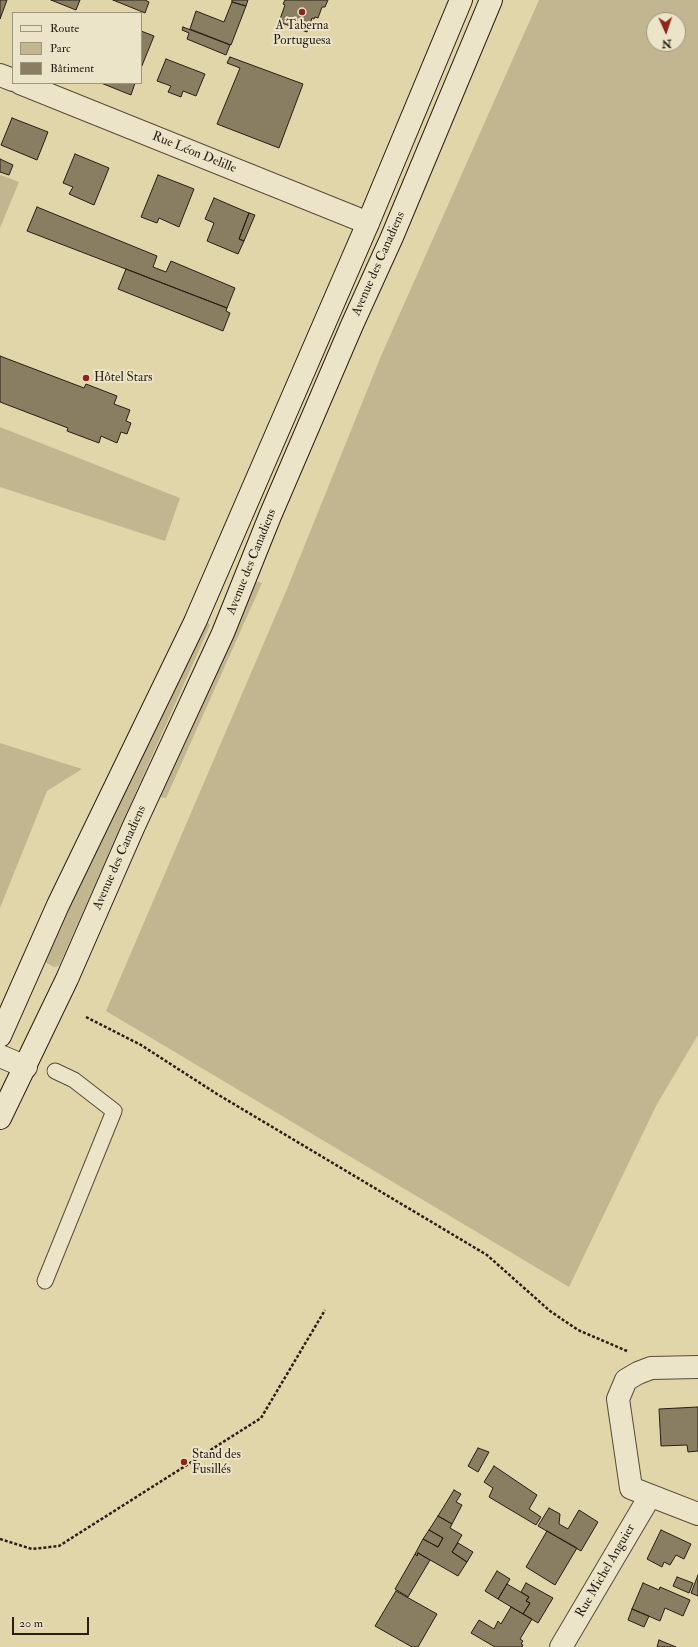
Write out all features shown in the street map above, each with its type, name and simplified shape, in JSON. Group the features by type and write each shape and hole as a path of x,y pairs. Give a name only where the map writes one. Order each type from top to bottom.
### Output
{"main road":[{"name":"Avenue des Canadiens","path":"0,1036 58,906 195,622 368,223 461,0"},
{"name":"Avenue des Canadiens","path":"0,1118 67,979 133,828 223,633 261,537 352,325 392,237 491,0"},
{"path":"0,75 12,80"},
{"name":"Rue Léon Delille","path":"22,84 368,223"},
{"path":"0,1056 26,1066"},
{"path":"698,1366 651,1368 638,1373 626,1380 618,1399 640,1492 698,1514"},
{"name":"Rue Michel Anguier","path":"561,1647 640,1492"}],"lane":[{"path":"45,1281 114,1111 74,1080 55,1071"}],"path":[{"path":"86,1017 141,1045 217,1094 487,1255 550,1311 578,1330 629,1352"},
{"path":"0,1539 32,1549 59,1546 260,1418 325,1310"}],"green space":[{"path":"539,0 698,0 698,1035 657,1104 569,1287 106,1011 287,589 381,356"},
{"path":"0,175 19,182 0,228"},
{"path":"0,427 180,498 165,541 0,487"},
{"path":"255,581 262,583 166,798 160,797"},
{"path":"204,623 208,623 210,625 59,966 54,967 45,962 45,957"},
{"path":"0,743 82,769 47,791 0,908"}],"building":[{"path":"0,0 7,0 0,19"},
{"path":"51,0 80,0 76,10"},
{"path":"113,0 145,0 149,2 145,13"},
{"path":"232,0 248,0 246,6 232,2"},
{"name":"A Taberna Portuguesa","path":"285,0 328,0 325,7 322,7 318,18 312,18 307,32 279,22 285,5 283,4"},
{"path":"232,2 246,6 231,45 190,29 196,11 224,22"},
{"path":"183,27 230,45 226,55 187,39 189,33 182,30"},
{"path":"142,31 154,36 142,66"},
{"path":"230,57 303,84 279,148 217,124 240,68 227,63"},
{"path":"166,59 205,74 196,96 183,91 181,97 168,92 171,86 157,81"},
{"path":"104,84 135,84 131,95"},
{"path":"12,118 48,132 37,160 1,145"},
{"path":"75,154 109,168 94,205 69,194 73,187 63,183"},
{"path":"0,159 13,165 9,175 0,172"},
{"path":"158,175 194,189 179,227 159,218 157,223 141,217"},
{"path":"214,198 249,213 239,239 244,241 238,254 207,241 214,223 205,219"},
{"path":"37,207 157,256 153,267 166,272 171,261 235,288 227,308 27,231"},
{"path":"249,213 255,215 244,241 239,239"},
{"path":"126,269 227,308 226,311 230,313 223,331 118,289"},
{"path":"0,356 84,388 86,384 117,396 114,404 130,410 126,421 131,423 127,434 121,432 117,443 101,436 99,443 67,431 68,428 0,402"},
{"path":"698,1407 698,1451 688,1452 687,1445 661,1446 659,1409"},
{"path":"478,1448 489,1452 478,1472 468,1466"},
{"path":"494,1466 537,1495 529,1509 541,1517 536,1525 489,1497 493,1488 484,1482"},
{"path":"454,1490 461,1494 456,1502 462,1505 452,1524 438,1516"},
{"path":"549,1508 560,1514 559,1524 568,1529 579,1510 598,1522 581,1551 538,1526"},
{"path":"438,1516 452,1524 450,1528 462,1535 452,1552 467,1562 458,1576 418,1553 417,1556 415,1554 423,1539 438,1547 443,1538 429,1530"},
{"path":"429,1530 443,1538 438,1547 423,1539"},
{"path":"661,1530 691,1544 684,1559 676,1555 670,1565 664,1562 662,1567 647,1559"},
{"path":"547,1531 577,1548 555,1585 526,1567"},
{"path":"458,1543 473,1552 467,1562 452,1552"},
{"path":"418,1553 430,1560 408,1597 395,1589 415,1554 417,1556"},
{"path":"497,1571 510,1579 498,1599 485,1591"},
{"path":"698,1575 698,1596 691,1593"},
{"path":"677,1577 693,1583 689,1593 673,1586"},
{"path":"526,1583 553,1598 538,1623 523,1614 530,1603 526,1601 529,1597 521,1592"},
{"path":"643,1583 659,1590 660,1587 690,1600 683,1616 665,1608 660,1621 632,1609"},
{"path":"507,1584 529,1597 526,1601 530,1603 523,1614 498,1599"},
{"path":"396,1591 437,1614 418,1647 412,1647 375,1626"},
{"path":"511,1607 532,1619 520,1639 523,1641 521,1644 523,1645 522,1647 495,1647 471,1633 479,1620 494,1629 498,1621 501,1624"},
{"path":"632,1609 649,1616 644,1627 628,1620"},
{"path":"659,1640 676,1647 657,1647"}],"place":[{"name":"A Taberna Portuguesa","path":"302,12"},
{"name":"Hôtel Stars","path":"86,378"},
{"name":"Stand des Fusillés","path":"184,1462"}]}
